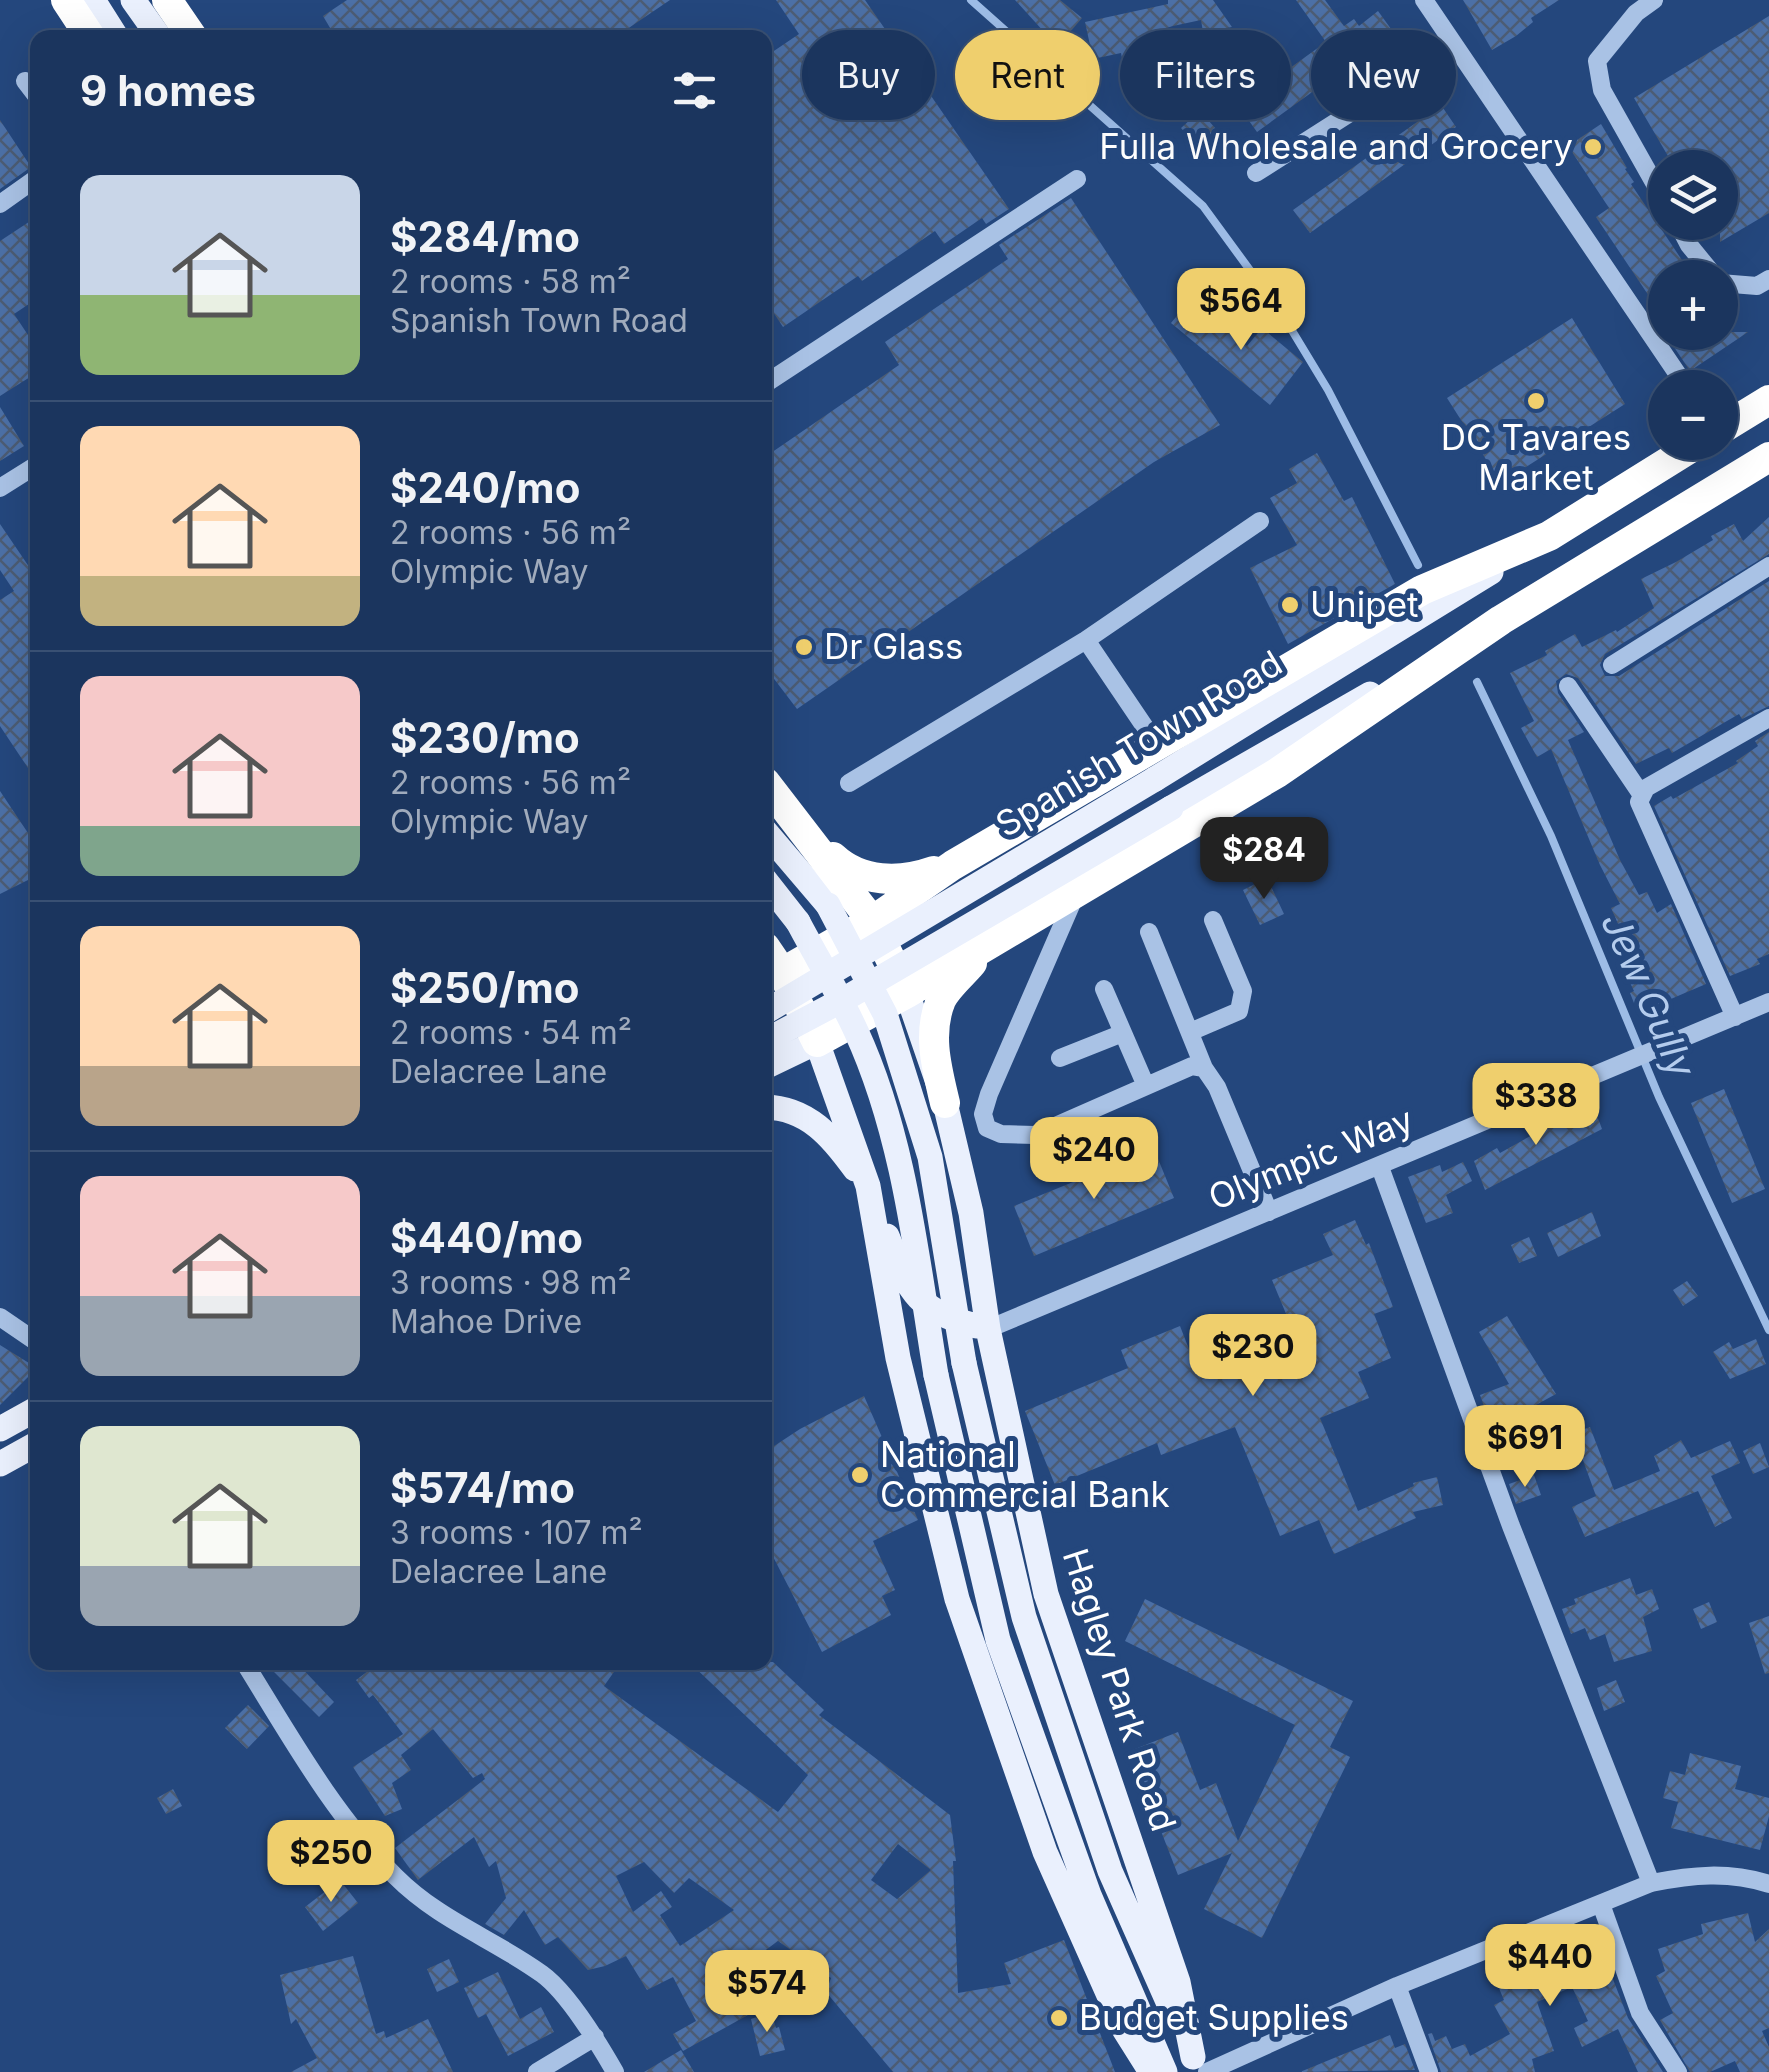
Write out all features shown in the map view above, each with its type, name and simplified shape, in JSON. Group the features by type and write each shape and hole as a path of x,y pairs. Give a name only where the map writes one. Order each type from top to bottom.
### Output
{"highway":[{"path":"66,0 85,30"},
{"path":"166,0 187,30"},
{"path":"1738,419 1769,400"},
{"name":"Spanish Town Road","path":"816,1042 907,993 1277,773 1501,620 1769,457"},
{"name":"Spanish Town Road","path":"772,967 872,921 953,865 1422,590 1549,536 1671,460"},
{"path":"772,791 872,921 907,993"},
{"path":"805,831 846,869 862,876 914,878 953,865"},
{"path":"945,1103 933,1038 942,998 975,960 1026,922"},
{"path":"772,969 816,1042"}],"main road":[{"path":"93,0 112,30"},
{"path":"133,0 154,30"},
{"name":"Spanish Town Road","path":"772,1008 1549,536"},
{"name":"Spanish Town Road","path":"772,1037 1501,620"},
{"name":"Hagley Park Road","path":"772,839 828,906 885,1014 930,1157 964,1363 1024,1617 1110,1870 1200,2067"},
{"path":"772,889 798,922 857,1031 891,1130 936,1374 998,1640 1089,1896 1165,2072"},
{"name":"Hagley Park Road","path":"907,993 945,1103 971,1213 988,1329 1046,1594 1178,1982 1200,2067"},
{"path":"816,1042 906,1283 932,1312 988,1329"},
{"name":"Spanish Town Road","path":"772,1064 816,1042"},
{"path":"772,1108 804,1116 822,1128 868,1186 901,1376 957,1599 1045,1852 1124,2029 1151,2072"},
{"path":"0,1429 30,1412"},
{"path":"0,1464 30,1450"}],"street":[{"path":"1424,0 1444,30"},
{"path":"1648,172 1602,90 1597,61 1636,13 1654,0"},
{"path":"1456,47 1675,370"},
{"path":"25,81 30,88"},
{"path":"1256,173 1339,120"},
{"path":"772,379 1076,179"},
{"path":"0,204 30,183"},
{"path":"1687,240 1702,260"},
{"path":"1738,283 1757,286 1769,278"},
{"path":"0,488 30,469"},
{"path":"849,784 1086,640 1260,521"},
{"path":"1612,665 1769,566"},
{"path":"1086,640 1157,746"},
{"path":"1568,686 1641,794 1640,806 1734,1017"},
{"path":"1641,794 1769,718"},
{"path":"1078,891 988,1094 983,1114 988,1128 1001,1134 1035,1135 1192,1066 1204,1068"},
{"path":"1190,1032 1238,1011 1243,1000 1243,991 1213,920"},
{"path":"1149,932 1204,1068 1217,1086 1269,1212"},
{"path":"1104,990 1146,1086"},
{"name":"Olympic Way","path":"988,1329 1769,1002"},
{"path":"1060,1058 1123,1033"},
{"path":"1380,1167 1511,1526 1650,1883"},
{"path":"0,1317 30,1337"},
{"path":"249,1670 330,1799 394,1875 440,1915 544,1975 595,2038 615,2072"},
{"path":"1200,2067 1650,1883 1692,1875 1740,1875 1769,1884"},
{"path":"1601,1904 1640,2014 1678,2072"},
{"path":"1397,1986 1429,2072"},
{"path":"537,2072 595,2038"}],"building":[{"path":"347,0 670,0 626,30 331,30 323,16"},
{"path":"776,0 865,0 886,30 802,30 802,120 935,120 935,102 1009,209 986,224 982,218 944,244 935,231 862,281 858,276 783,327 772,310 772,52 799,34"},
{"path":"1015,0 1060,0 1082,18 1072,30 1042,30"},
{"path":"1168,0 1213,0 1232,27 1203,30 1201,20 1159,30 1120,30 1120,53 1100,58 1100,30 1087,30 1085,22 1168,4"},
{"path":"1296,0 1325,0 1344,26 1354,19 1359,26 1378,11 1392,30 1317,30"},
{"path":"1463,0 1559,0 1531,18 1533,22 1516,36 1492,50"},
{"path":"1769,16 1769,213 1738,231 1738,150 1664,150 1634,98"},
{"path":"1311,53 1311,93 1291,107 1291,67"},
{"path":"0,120 30,168 0,189"},
{"path":"1190,120 1208,120 1224,138 1205,155 1181,128"},
{"path":"1248,120 1274,120 1257,132"},
{"path":"1420,120 1451,120 1456,127 1310,233 1293,210"},
{"path":"1601,124 1648,209 1648,240 1669,240 1682,260 1648,260 1648,295 1596,217 1609,208 1568,146"},
{"path":"1071,198 1220,425 1154,462 797,709 772,676 772,452 899,365 885,342 1008,259 999,245"},
{"path":"30,221 30,303 14,314 30,338 30,377 0,396 0,241"},
{"path":"1190,300 1247,346 1262,328 1303,362 1270,405 1171,323"},
{"name":"DC Tavares Market","path":"1572,318 1625,404 1501,483 1447,398"},
{"path":"1676,350 1721,350 1691,370"},
{"path":"0,407 24,446 0,461"},
{"path":"1317,453 1344,501 1352,497 1395,584 1288,644 1250,568 1297,545 1270,498 1297,483 1289,469"},
{"path":"1769,517 1769,554 1605,654 1600,665 1605,676 1619,676 1769,581 1769,706 1742,719 1739,714 1672,753 1669,748 1636,764 1578,678 1566,674 1556,681 1558,693 1584,732 1568,740 1620,860 1639,895 1647,892 1657,913 1671,904 1706,984 1638,1013 1630,993 1634,991 1622,966 1634,960 1611,908 1620,904 1551,749 1537,757 1521,728 1534,721 1510,673 1547,655 1545,651 1575,634 1582,647 1617,632 1654,608 1641,579 1676,562 1734,524 1743,541"},
{"path":"0,524 30,568 30,771 0,726 0,600 14,591 0,570"},
{"path":"1769,732 1769,954 1757,959 1760,964 1730,976 1654,806 1738,763 1758,746 1755,741"},
{"path":"0,791 30,836 30,879 0,894"},
{"path":"1267,878 1284,914 1260,925 1243,890"},
{"path":"1724,1089 1765,1189 1732,1203 1691,1103"},
{"path":"1587,1110 1595,1110 1602,1129 1485,1190 1474,1161 1497,1148 1500,1153"},
{"path":"1154,1149 1174,1198 1034,1256 1014,1206"},
{"path":"1463,1162 1472,1181 1446,1195 1453,1213 1426,1223 1408,1177 1440,1165 1442,1172"},
{"path":"1592,1212 1601,1236 1558,1257 1547,1233"},
{"path":"1355,1220 1366,1245 1369,1243 1393,1307 1374,1314 1391,1358 1358,1372 1369,1398 1320,1418 1358,1511 1414,1486 1413,1483 1437,1477 1443,1505 1413,1512 1416,1518 1334,1554 1319,1520 1280,1536 1235,1427 1161,1455 1157,1443 1055,1485 1025,1411 1128,1368 1121,1350 1180,1326 1194,1362 1289,1321 1272,1280 1333,1255 1323,1234"},
{"path":"1529,1237 1537,1256 1519,1263 1511,1245"},
{"path":"1687,1281 1698,1296 1683,1306 1673,1290"},
{"path":"1507,1316 1556,1394 1492,1429 1480,1395 1509,1384 1479,1332"},
{"path":"1756,1339 1766,1364 1730,1379 1713,1352 1729,1342 1733,1349"},
{"path":"0,1345 30,1364 30,1375 0,1405"},
{"path":"864,1396 918,1520 873,1541 895,1590 882,1596 891,1615 822,1652 772,1555 772,1447"},
{"path":"1590,1427 1614,1490 1660,1471 1654,1456 1681,1440 1691,1458 1730,1441 1740,1463 1711,1476 1732,1518 1715,1527 1698,1491 1585,1537 1572,1507 1596,1496 1573,1433"},
{"path":"1760,1443 1769,1467 1753,1474 1743,1451"},
{"path":"1534,1475 1541,1495 1516,1504 1509,1484"},
{"path":"1630,1578 1636,1595 1652,1589 1659,1609 1643,1617 1652,1651 1614,1662 1605,1634 1590,1640 1585,1628 1571,1634 1562,1609 1576,1604 1574,1599"},
{"path":"1145,1599 1353,1701 1330,1747 1350,1757 1262,1938 1204,1909 1232,1853 1178,1875 1130,1751 1178,1732 1200,1790 1216,1783 1238,1841 1295,1725 1125,1641"},
{"path":"1709,1602 1717,1622 1701,1629 1693,1609"},
{"path":"1769,1616 1769,1673 1765,1674 1749,1623"},
{"path":"773,1662 824,1710 819,1715 950,1815 956,1861 958,1993 1011,1984 1004,1963 1064,1940 1115,2072 893,2072 826,1992 831,1978 778,1941 736,1972 757,2010 683,2051 673,2034 696,2021 673,1977 647,1990 626,1956 588,1970 558,1937 545,1945 524,1910 504,1935 485,1924 506,1898 496,1861 489,1867 474,1837 418,1880 395,1848 485,1779 482,1773 473,1778 433,1729 401,1755 411,1770 392,1783 402,1809 385,1816 353,1767 403,1734 373,1695 369,1698 356,1680 369,1670 615,1670 604,1686 778,1812 808,1775 697,1670 772,1670","holes":["898,1844 931,1870 897,1899 871,1880","644,1862 674,1893 689,1878 734,1910 680,1946 660,1915 672,1907 661,1891 633,1912 616,1876"]},
{"path":"272,1670 304,1670 334,1702 319,1717"},
{"path":"1616,1680 1625,1702 1604,1711 1597,1688"},
{"path":"248,1705 269,1726 247,1749 225,1728"},
{"path":"1690,1753 1741,1766 1735,1789 1769,1798 1769,1816 1760,1850 1671,1828 1678,1802 1663,1798 1670,1771 1685,1775"},
{"path":"173,1789 182,1806 166,1814 157,1798"},
{"path":"340,1880 358,1903 323,1931 305,1907"},
{"path":"1748,1913 1755,1942 1769,1929 1769,2028 1762,2031 1769,2047 1769,2072 1740,2072 1735,2061 1710,2072 1690,2072 1660,2020 1673,2013 1656,1976 1665,1971 1658,1949 1703,1934 1701,1924"},
{"path":"1592,1925 1628,2018 1663,2072 1638,2072 1618,2029 1582,2047 1574,2028 1588,2021 1572,1987 1537,2002 1554,2051 1532,2059 1535,2072 1441,2072 1428,2034 1432,2033 1435,2041 1446,2036 1452,2049 1465,2044 1470,2056 1510,2034 1494,2005 1504,2000 1492,1972 1557,1945 1555,1941"},
{"path":"353,1956 376,2034 384,2031 386,2038 428,2019 453,2072 291,2072 317,2058 296,2019 291,2024 280,1975"},
{"path":"449,1959 459,1982 437,1992 427,1969"},
{"path":"498,1972 520,2019 541,2007 554,2032 508,2056 486,2014 478,2018 464,1988"},
{"path":"771,2012 785,2050 760,2056 751,2019"},
{"path":"1390,2035 1395,2048 1405,2044 1415,2070 1300,2072"},
{"path":"681,2050 694,2072 644,2072"}],"waterway":[{"name":"Jew Gully","path":"971,0 1203,206 1282,314 1328,390 1418,565"},
{"name":"Jew Gully","path":"1477,682 1551,836 1659,1097 1769,1330"}],"place":[{"name":"Fulla Wholesale and Grocery","path":"1593,147"},
{"name":"DC Tavares Market","path":"1536,401"},
{"name":"Unipet","path":"1290,605"},
{"name":"Dr Glass","path":"804,647"},
{"name":"National Commercial Bank","path":"860,1475"},
{"name":"Budget Supplies","path":"1059,2018"}]}
